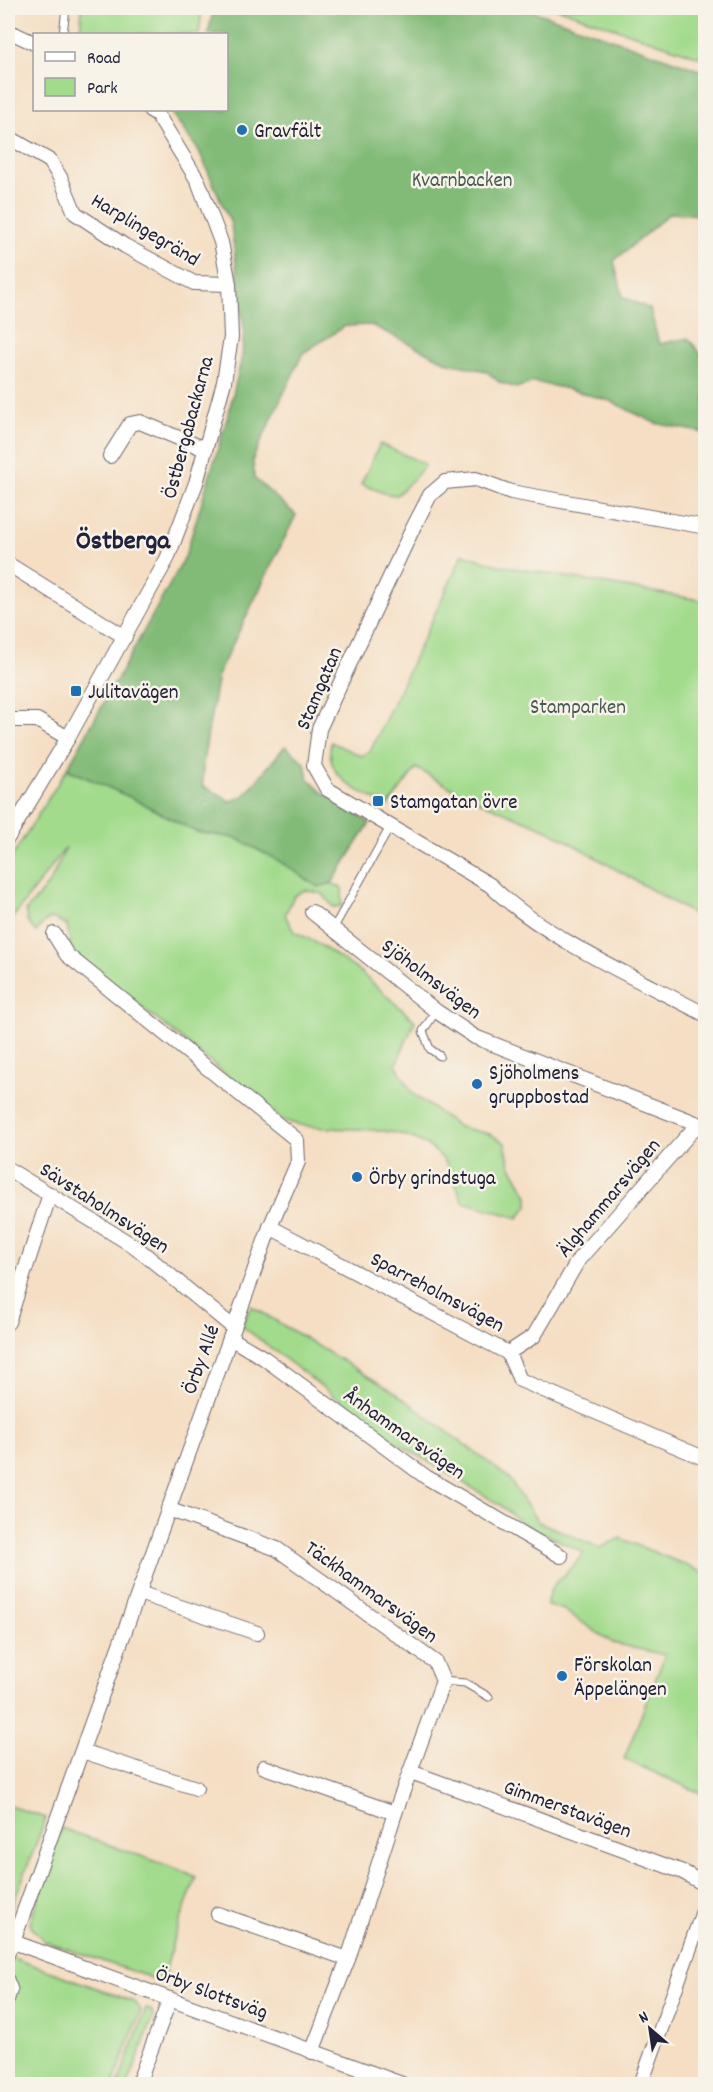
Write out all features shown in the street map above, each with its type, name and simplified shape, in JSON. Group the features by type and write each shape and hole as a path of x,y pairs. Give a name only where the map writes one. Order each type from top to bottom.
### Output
{"street":[{"path":"8,31 33,43"},
{"name":"Östbergabackarna","path":"8,837 68,738 167,560 196,483 225,374 231,337 229,284 221,242 198,182 157,114 152,111"},
{"name":"Harplingegränd","path":"8,137 50,161 61,179 75,213 125,246 194,283 229,284"},
{"path":"110,456 130,424 140,422 205,448"},
{"name":"Stamgatan","path":"705,527 512,492 476,479 444,482 430,495 319,729 314,765 327,789 490,885 509,903 585,951 705,1015"},
{"path":"8,564 124,637"},
{"path":"8,720 37,720 68,738"},
{"name":"Sjöholmsvägen","path":"312,912 436,1011 475,1037 702,1126"},
{"name":"Örby Allé","path":"12,1941 270,1227 298,1162 297,1140 67,955 54,934"},
{"name":"Älghammarsvägen","path":"508,1353 534,1336 579,1258 702,1126"},
{"name":"Sävstaholmsvägen","path":"8,1169 137,1248 232,1333"},
{"path":"8,1322 50,1194"},
{"name":"Sparreholmsvägen","path":"270,1227 508,1353 520,1380 705,1459"},
{"name":"Ånhammarsvägen","path":"232,1333 426,1478 561,1556"},
{"name":"Täckhammarsvägen","path":"168,1509 277,1549 435,1662 444,1681"},
{"path":"139,1593 257,1633"},
{"path":"312,2052 348,1959 395,1813 444,1681"},
{"path":"82,1751 196,1788"},
{"path":"264,1767 395,1813"},
{"name":"Gimmerstavägen","path":"411,1772 683,1872 704,1884 705,1889"},
{"path":"641,2085 705,1903"},
{"path":"218,1914 348,1959"},
{"name":"Örby Slottsväg","path":"12,1941 402,2085"},
{"path":"138,2085 171,2000"}],"lane":[{"path":"63,33 66,8"},
{"path":"333,929 390,827"},
{"path":"436,1011 423,1031 430,1049 440,1056"},
{"path":"444,1681 465,1683 489,1697"},
{"path":"8,1962 12,1941"},
{"path":"8,1974 14,1989 8,2008"}],"green space":[{"path":"82,8 202,8 199,33 80,33"},
{"name":"Kvarnbacken","path":"214,8 525,8 705,72 705,215 670,213 614,261 623,297 650,309 659,344 688,338 705,359 705,433 655,423 610,401 568,389 534,382 516,388 499,382 486,371 449,363 371,325 345,326 303,353 253,458 254,478 296,515 218,674 203,762 203,786 230,801 244,796 285,746 305,763 308,778 322,792 370,823 332,883 318,887 279,861 236,838 196,832 132,798 67,769 185,557 227,419 242,357 244,329 231,224 199,151 170,111 228,111 228,33 208,33"},
{"path":"556,8 705,8 705,59"},
{"path":"380,444 425,464 397,495 387,494 361,484"},
{"name":"Stamparken","path":"463,554 498,565 705,601 705,921 552,832 462,794 416,768 388,806 346,783 333,766 330,755 331,742 361,756 370,752"},
{"path":"67,769 132,798 196,832 236,838 279,861 318,887 332,883 342,888 342,906 333,907 323,894 305,890 294,896 285,915 294,932 314,941 359,971 415,1021 396,1064 412,1093 459,1127 490,1134 505,1143 510,1165 528,1196 528,1206 518,1218 463,1202 445,1161 424,1144 406,1136 386,1131 323,1128 283,1120 75,954 71,947 67,925 52,918 44,922 36,932 27,921 26,911 50,882 66,847 8,924 8,863"},
{"path":"251,1306 393,1391 508,1477 537,1521 600,1548 620,1538 705,1573 705,1795 624,1759 665,1655 613,1643 562,1609 547,1606 551,1589 574,1566 583,1552 522,1523 499,1504 392,1440 242,1326"},
{"path":"8,1805 46,1818 8,1917"},
{"path":"61,1828 183,1871 196,1878 173,1941 163,1982 44,1941 33,1929 30,1923"},
{"path":"8,1956 135,2002 141,2010 113,2084 8,2084"},
{"path":"146,2008 152,2011 153,2018 128,2084 118,2084"}],"place":[{"name":"Gravfält","path":"242,130"},
{"name":"Julitavägen","path":"76,691"},
{"name":"Stamgatan övre","path":"378,801"},
{"name":"Sjöholmens gruppbostad","path":"477,1084"},
{"name":"Örby grindstuga","path":"357,1177"},
{"name":"Förskolan Äppelängen","path":"562,1676"}],"district":[{"name":"Östberga","path":"123,539"}]}
